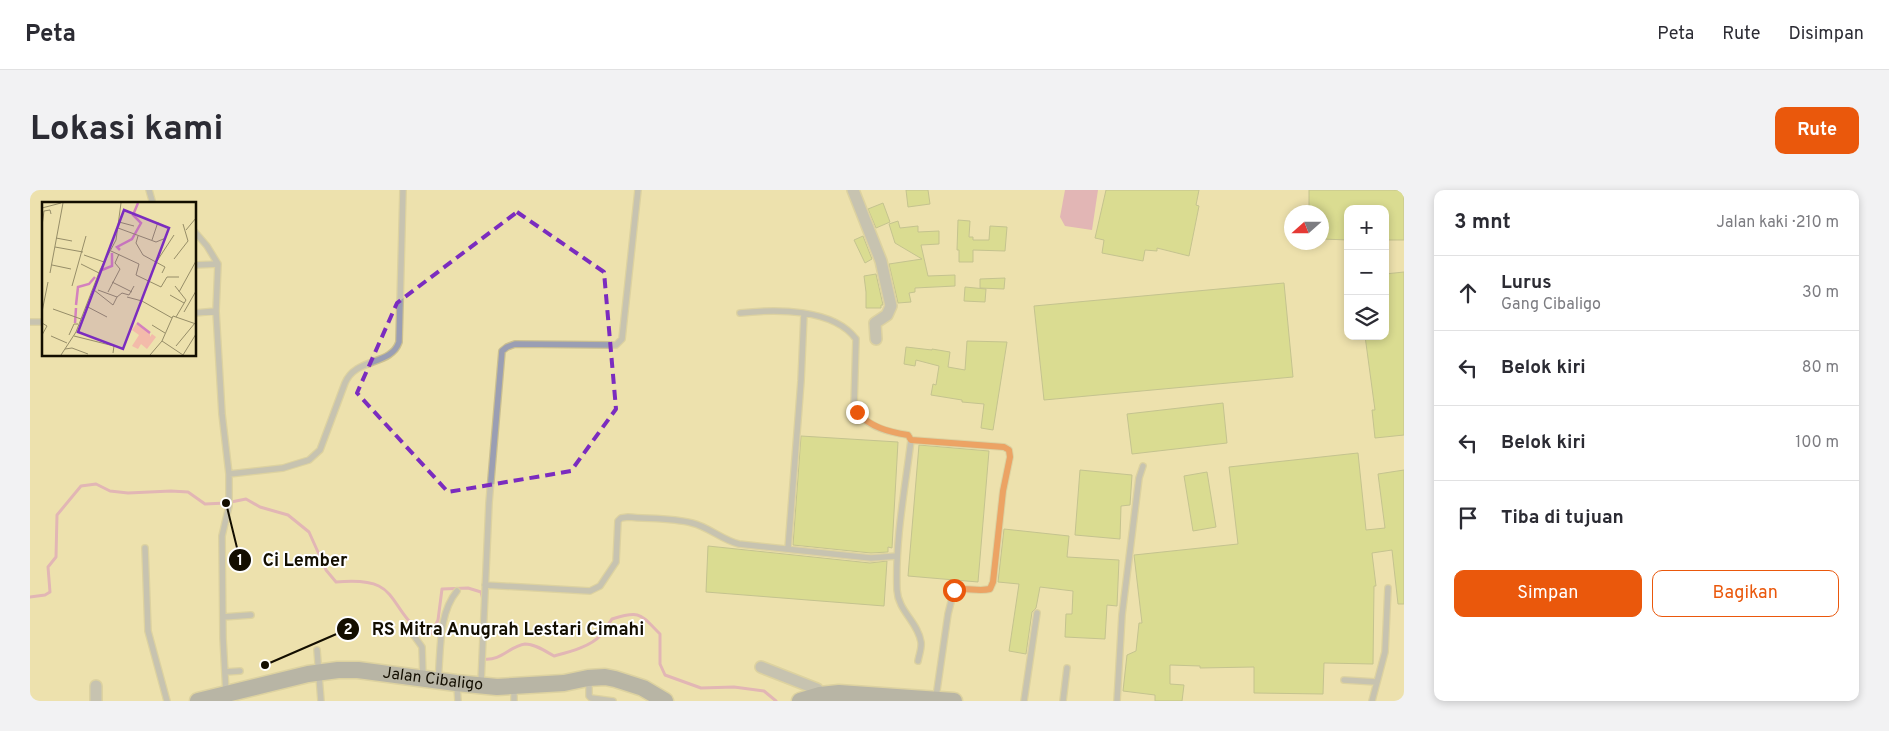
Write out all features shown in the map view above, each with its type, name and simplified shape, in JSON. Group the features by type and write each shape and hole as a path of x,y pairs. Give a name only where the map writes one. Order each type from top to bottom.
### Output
{"main road":[{"name":"Jalan Cibaligo","path":"198,701 318,672 358,670 481,685 514,694 588,678 605,677 628,682 643,688 665,701"},
{"path":"800,701 820,695 839,693 873,698 954,701"}],"street":[{"path":"853,190 881,261 891,306 887,315 874,323 876,339"},
{"path":"760,667 817,689 820,695"},
{"path":"96,686 96,701"}],"lane":[{"path":"229,474 283,468 309,460 320,450 350,373 397,350 402,275 403,190"},
{"path":"481,685 489,503 502,351 515,344 616,345 620,343 622,340 638,190"},
{"path":"196,233 218,264 216,311 222,414 229,474 229,506 222,536 223,617 225,672 231,694"},
{"path":"196,265 218,264"},
{"path":"196,313 216,311"},
{"path":"740,312 759,311 821,316 850,331 856,339 854,406 857,412 864,420 879,428 908,435 911,440 897,556 897,591 898,603 922,643 918,661"},
{"path":"788,549 801,381 804,314"},
{"path":"911,440 1004,447 1009,450 1010,457 1003,491 993,582 990,589 981,591 960,589 954,590 952,594 936,699"},
{"path":"1117,701 1122,615 1139,478 1143,466"},
{"path":"484,585 590,591 600,586 616,562 618,524 621,518 692,523 712,531 722,539 730,542 871,558 897,556"},
{"path":"145,548 148,631 168,701"},
{"path":"1372,701 1385,652 1388,588"},
{"path":"430,680 450,599 457,591"},
{"path":"1024,701 1037,614"},
{"path":"223,617 252,615"},
{"path":"407,626 422,647 430,680"},
{"path":"317,650 321,701"},
{"path":"1063,701 1068,668"},
{"path":"225,672 240,670"},
{"path":"588,678 589,696 591,698 613,701"},
{"path":"1344,680 1376,682"},
{"path":"456,683 458,701"}],"highlighted area":[{"path":"517,212 604,272 616,409 571,471 448,492 357,393 397,303"}],"shaded area":[{"path":"1065,190 1098,190 1092,230 1065,226 1060,217"}],"building":[{"path":"906,190 928,190 930,204 908,207"},
{"path":"1106,190 1199,190 1196,205 1199,206 1189,256 1157,248 1157,251 1145,250 1143,261 1102,253 1104,240 1095,238"},
{"path":"1309,190 1404,190 1404,240 1389,240 1389,205 1344,205 1344,240 1329,239 1329,205 1309,205"},
{"path":"883,203 890,222 876,228 868,209"},
{"path":"958,220 970,221 969,237 973,237 973,240 989,240 990,226 1007,227 1005,251 973,250 973,262 959,262 959,250 957,250"},
{"path":"898,221 900,228 918,226 918,232 939,231 939,244 921,245 928,276 955,275 955,286 915,288 915,292 909,293 911,302 898,303 889,264 922,259 895,243 889,224"},
{"path":"863,236 872,259 865,263 854,240"},
{"path":"1404,272 1404,435 1375,438 1372,410 1375,410 1366,340 1389,340 1389,274"},
{"path":"876,274 883,305 881,305 881,308 866,308 864,276"},
{"path":"1005,278 1004,289 980,288 980,279"},
{"path":"1284,283 1293,377 1044,400 1034,306"},
{"path":"965,287 986,289 985,302 964,301"},
{"path":"967,341 1007,342 993,430 981,428 984,404 962,402 962,400 931,395 933,384 936,385 939,366 916,360 915,366 904,364 906,347 932,349 950,352 948,367 965,370"},
{"path":"1223,403 1227,443 1132,454 1127,414"},
{"path":"801,436 898,442 892,548 888,547 888,552 871,553 793,545"},
{"path":"919,445 989,451 978,582 908,576"},
{"path":"1358,453 1366,530 1385,528 1378,474 1404,470 1404,604 1398,604 1392,550 1372,553 1376,586 1374,586 1373,664 1324,663 1323,694 1254,693 1254,667 1200,668 1200,666 1170,665 1170,684 1184,685 1182,701 1155,701 1155,695 1123,691 1127,655 1136,651 1139,623 1142,623 1134,555 1238,544 1229,467"},
{"path":"1080,470 1132,475 1130,505 1121,506 1120,539 1075,535"},
{"path":"1207,472 1216,527 1193,531 1184,476"},
{"path":"1004,529 1069,536 1067,557 1119,560 1117,606 1107,605 1105,639 1065,637 1066,614 1072,614 1073,591 1040,587 1036,608 1032,612 1026,654 1009,651 1019,584 998,582"},
{"path":"708,546 870,563 887,561 884,606 706,592"}],"waterway":[{"path":"30,597 45,595 50,592 48,567 56,557 57,515 81,486 96,484 110,491 128,493 188,492 205,504 226,503 246,499 260,507 288,515 309,532 326,570 336,582 357,581 372,583 382,588 390,595 411,624 424,635 432,633 438,620 442,589 468,588 481,592 483,600"},
{"path":"484,657 484,659 495,658 515,647 525,644 536,646 554,656 566,653 585,646 596,639 612,619 635,615 644,618 660,634 660,664 665,675 701,688 734,687 764,691 776,701"}],"place":[{"name":"Ci Lember","path":"226,503"},
{"name":"RS Mitra Anugrah Lestari Cimahi","path":"265,665"}],"route":[{"path":"857,412 864,420 879,428 908,435 911,440 1004,447 1009,450 1010,457 1003,491 993,582 990,589 981,591 954,590"}]}
